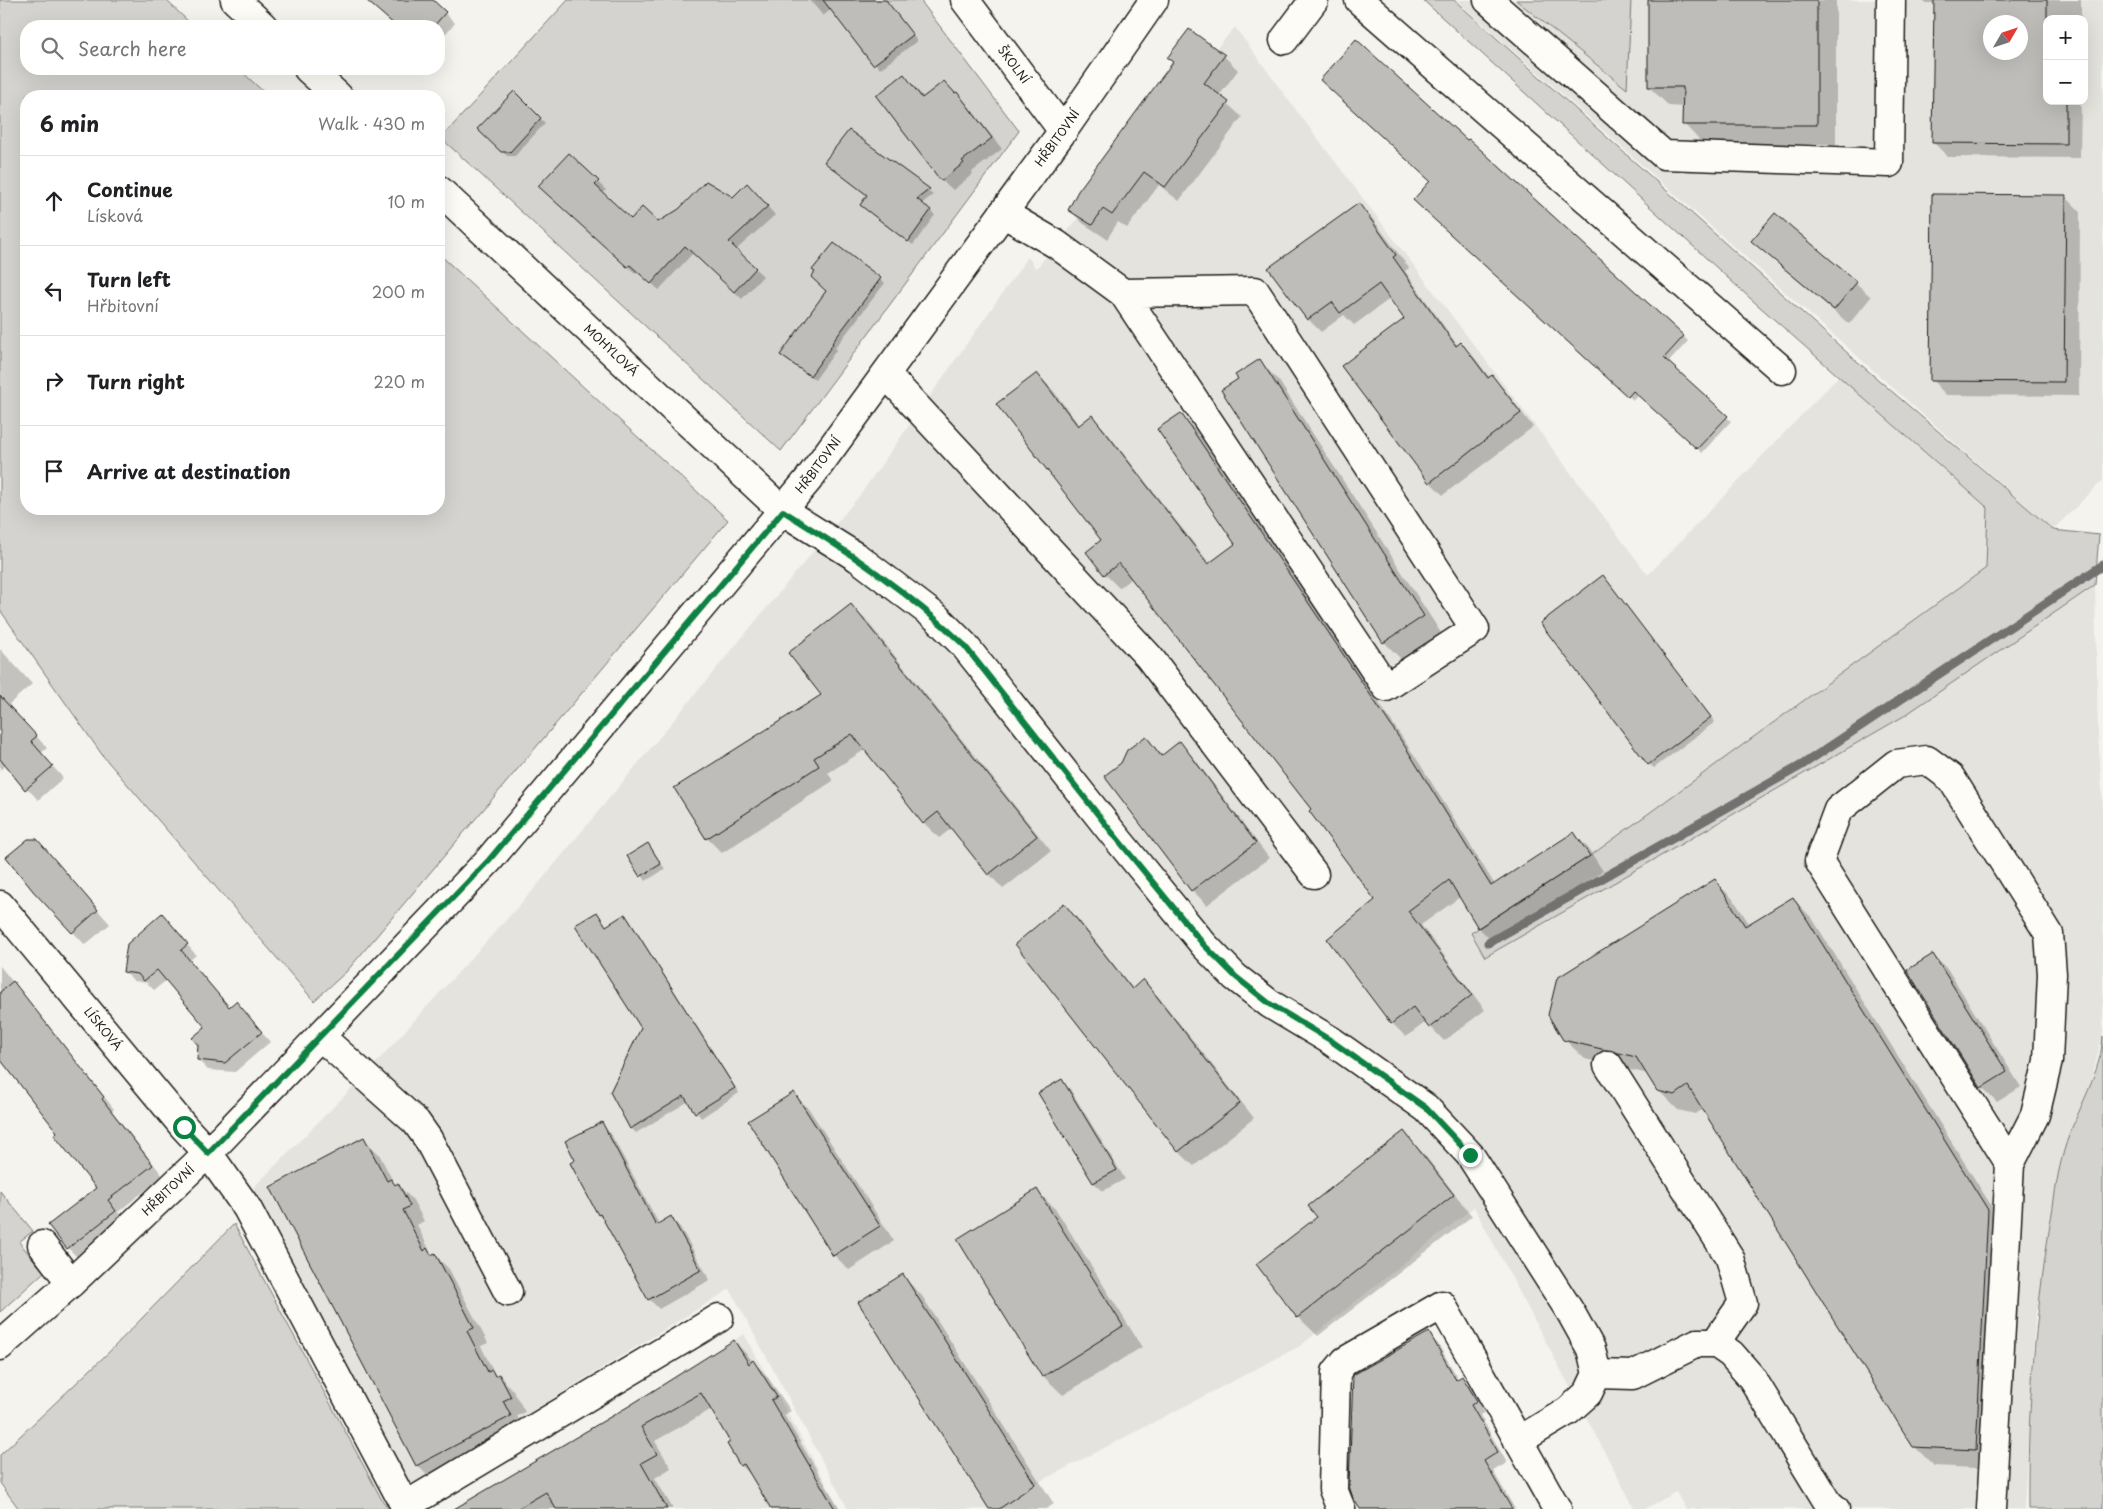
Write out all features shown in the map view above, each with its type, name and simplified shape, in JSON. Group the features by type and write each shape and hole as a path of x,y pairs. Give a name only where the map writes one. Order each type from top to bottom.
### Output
{"street":[{"path":"235,0 257,20"},
{"name":"ŠKOLNÍ","path":"965,0 1063,131"},
{"name":"HŘBITOVNÍ","path":"0,1346 208,1153 489,860 808,480 1063,131 1154,0"},
{"path":"1284,40 1314,0"},
{"path":"1359,0 1782,370"},
{"path":"1488,0 1664,155 1889,163 1891,0"},
{"path":"315,75 331,90"},
{"name":"MOHYLOVÁ","path":"445,196 783,511 858,558 936,618 964,645 1204,945 1236,977 1270,1004 1330,1040 1426,1108 1470,1155 1571,1312 1591,1349 1597,1374"},
{"path":"1003,213 1056,244 1123,293 1386,687 1475,629 1254,290 1123,293"},
{"path":"886,374 1149,657 1314,874"},
{"path":"1991,1509 2010,1164 2035,1115 2048,1060 2052,974 2048,934 1951,778 1927,760 1896,764 1838,810 1819,860 2010,1164"},
{"name":"LÍSKOVÁ","path":"0,905 184,1127 208,1153 247,1208 405,1508"},
{"path":"321,1036 416,1122 428,1139 508,1292"},
{"path":"1608,1065 1730,1258 1743,1303 1715,1343"},
{"path":"42,1245 70,1283"},
{"path":"1340,1509 1333,1489 1336,1372 1345,1361 1442,1305 1557,1509"},
{"path":"405,1508 718,1318"},
{"path":"1518,1441 1568,1411 1588,1393 1597,1374 1633,1375 1697,1343 1715,1343 1731,1354 1752,1378 1829,1504 1836,1509"}],"shaded area":[{"path":"0,0 166,0 187,20 20,20 20,75 245,75 262,90 20,90 20,515 445,515 445,260 728,520 347,971 314,1001 103,756 0,610"},
{"path":"568,0 920,0 1019,131 781,451 445,142 445,134"},
{"path":"1423,0 1454,0 1852,357 2053,530 2099,535 2095,585 1904,716 1485,957 1471,933 1590,856 1986,568 1988,508 1751,299"},
{"path":"1456,0 2103,0 2103,480 2053,530"},
{"path":"1631,0 1627,89 1517,1"},
{"path":"1235,27 1648,575 1839,376 1988,508 1986,568 1590,856 1471,933 1485,957 1904,716 2095,585 2098,735 2103,806 2103,1032 2035,1317 2024,1509 1686,1509 1676,1492 1645,1509 1635,1509 1474,1207 1300,1346 1035,1484 999,1509 848,1509 730,1289 411,1486 252,1189 364,1076 535,888 860,495 1028,257 1036,269 1079,217 1092,225 1103,210 1112,215 1144,172 1165,187 1228,102 1204,83 1225,55 1216,49"},
{"path":"2103,1036 2103,1509 2028,1509 2033,1366 2040,1295 2055,1192 2060,1166 2072,1127 2097,1068"},
{"path":"0,1191 33,1231 19,1242 44,1272 0,1312"},
{"path":"234,1224 382,1500 389,1509 19,1509 0,1483 0,1455 108,1353"},
{"path":"744,1334 840,1509 454,1509 660,1387"}],"building":[{"path":"366,0 433,0 446,12 439,20 389,20"},
{"path":"823,0 886,0 913,35 873,65"},
{"path":"1648,0 1817,0 1817,125 1682,125 1683,87 1648,87"},
{"path":"1934,0 2047,0 2047,15 2043,15 2043,105 2066,105 2066,144 1932,143"},
{"path":"1189,29 1225,55 1204,83 1229,102 1165,187 1144,172 1112,215 1103,209 1092,225 1068,210 1078,191 1173,62 1167,58"},
{"path":"1356,39 1467,140 1469,139 1684,336 1664,358 1728,416 1697,449 1633,391 1628,397 1413,200 1430,181 1320,80"},
{"path":"904,74 922,98 944,81 955,93 957,92 992,138 962,161 964,163 941,181 876,96"},
{"path":"514,91 541,118 510,152 501,152 477,129"},
{"path":"849,130 930,189 917,199 931,210 908,242 860,205 867,195 824,162"},
{"path":"569,153 599,181 595,185 631,219 642,207 658,222 679,209 706,181 733,197 747,183 768,206 729,242 756,268 734,292 685,246 651,284 630,265 627,267 538,186"},
{"path":"1932,194 2066,195 2064,382 1930,381"},
{"path":"1359,203 1396,255 1393,257 1456,346 1461,342 1488,378 1492,375 1521,413 1429,483 1341,366 1404,319 1379,284 1340,313 1332,302 1307,320 1268,268"},
{"path":"1775,213 1857,282 1834,310 1751,241"},
{"path":"834,243 881,278 832,343 810,376 780,355 826,291 811,277 815,272 812,270"},
{"path":"1260,359 1424,616 1383,643 1221,390 1238,379 1235,375"},
{"path":"1037,373 1078,426 1092,415 1208,564 1235,544 1157,429 1181,413 1406,748 1491,886 1574,832 1590,856 1478,928 1449,880 1408,911 1472,995 1429,1028 1413,1007 1391,1024 1327,939 1375,900 1309,811 1311,809 1119,563 1104,575 1086,552 1101,540 996,404"},
{"path":"1603,575 1711,717 1648,765 1540,623"},
{"path":"851,604 1037,836 988,875 938,812 923,824 852,734 814,758 819,766 706,839 674,788 821,695 788,653"},
{"path":"0,696 37,736 31,741 53,766 25,790 0,759"},
{"path":"1146,736 1161,756 1180,741 1256,843 1191,891 1104,776 1121,763 1127,750"},
{"path":"28,839 37,839 98,910 72,933 33,891 6,857"},
{"path":"648,843 661,864 640,877 627,856"},
{"path":"1715,879 1745,926 1793,897 1988,1210 1976,1450 1913,1447 1688,1086 1675,1095 1657,1091 1636,1057 1563,1040 1548,1015 1557,978"},
{"path":"1064,903 1132,989 1143,979 1240,1103 1178,1152 1015,944"},
{"path":"597,912 606,926 625,914 735,1088 695,1113 684,1096 630,1129 610,1092 641,1028 575,925"},
{"path":"162,913 188,944 181,950 229,1007 236,1001 262,1032 225,1063 197,1060 198,1045 192,1038 205,1027 157,970 144,981 138,974 123,972 127,944"},
{"path":"1933,954 2007,1072 1981,1088 1907,970"},
{"path":"13,981 104,1097 102,1099 153,1165 108,1200 116,1211 67,1249 48,1225 96,1188 54,1135 57,1132 0,1059 0,992"},
{"path":"1062,1079 1117,1170 1093,1183 1038,1093"},
{"path":"794,1092 880,1226 833,1256 748,1121"},
{"path":"602,1122 656,1225 671,1216 701,1270 648,1300 570,1163 575,1160 565,1141"},
{"path":"1404,1131 1454,1195 1297,1318 1256,1264 1317,1217 1308,1206"},
{"path":"364,1137 387,1181 391,1179 395,1185 398,1183 410,1206 403,1210 424,1251 427,1248 431,1255 435,1253 453,1287 474,1328 467,1331 488,1372 492,1370 495,1376 499,1374 511,1397 503,1401 511,1416 416,1466 270,1187"},
{"path":"1037,1189 1123,1326 1042,1377 957,1239"},
{"path":"903,1274 1035,1484 999,1509 989,1509 858,1302"},
{"path":"1429,1332 1456,1380 1462,1376 1477,1401 1471,1405 1498,1452 1484,1461 1512,1509 1360,1509 1353,1498 1349,1486 1353,1375"},
{"path":"734,1340 749,1364 753,1360 777,1397 771,1400 835,1509 771,1509 744,1464 740,1466 727,1444 730,1442 701,1393 641,1427 657,1454 641,1463 667,1509 556,1509 546,1492 517,1509 454,1509 629,1406"}],"waterway":[{"path":"1488,943 1802,765 2103,565"}],"route":[{"path":"184,1127 208,1153 489,860 783,511 858,558 936,618 964,645 1204,945 1236,977 1270,1004 1330,1040 1426,1108 1470,1155"}]}
